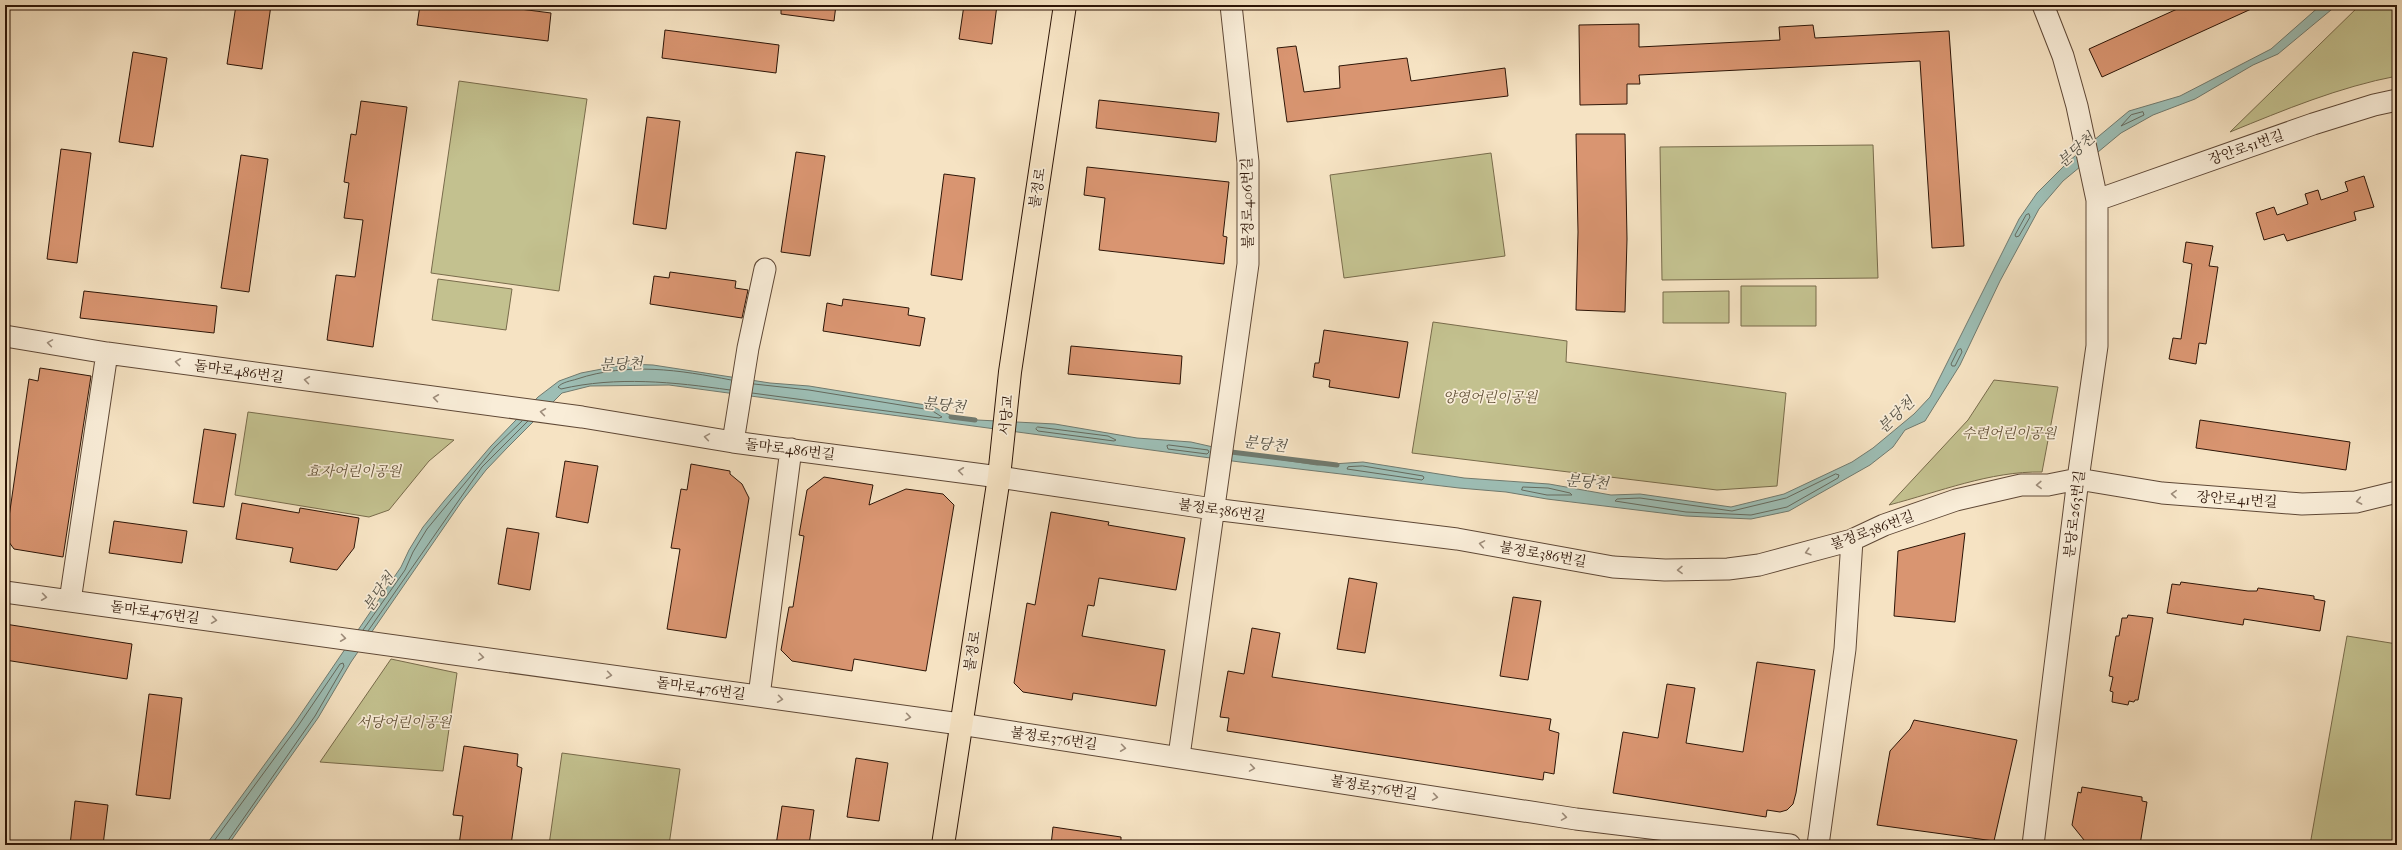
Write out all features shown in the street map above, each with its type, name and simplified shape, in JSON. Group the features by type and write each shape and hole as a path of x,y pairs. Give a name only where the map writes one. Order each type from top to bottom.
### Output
{"main road":[{"name":"불정로","path":"1010,372 1065,5"},
{"name":"서당교","path":"1000,467 1010,372"},
{"name":"불정로","path":"943,845 960,724 1000,467"}],"street":[{"name":"불정로406번길","path":"1179,756 1246,286 1249,202 1245,127 1231,5"},
{"name":"분당로263번길","path":"2032,845 2078,479 2097,346 2095,191 2077,106 2063,56 2043,5"},
{"name":"장안로51번길","path":"2095,191 2374,105 2397,100"},
{"path":"734,439 748,348 765,269"},
{"name":"돌마로486번길","path":"5,336 107,353 582,417 734,439 791,449 1000,467"},
{"path":"70,601 107,353"},
{"path":"758,696 791,449"},
{"name":"불정로386번길","path":"1000,467 1456,539 1613,566 1665,570 1728,569 1759,565 1852,540 1884,524 1956,500 2021,485 2048,485 2078,479"},
{"name":"장안로41번길","path":"2078,479 2162,493 2302,504 2356,502 2397,492"},
{"path":"1818,845 1844,649 1852,540"},
{"name":"돌마로476번길","path":"5,592 305,632 960,724"},
{"name":"불정로376번길","path":"960,724 1179,756 1576,819 1790,845"}],"green space":[{"path":"2360,5 2397,5 2397,76 2354,86 2333,93 2230,132"},
{"path":"459,81 587,99 559,291 431,273"},
{"path":"1873,145 1878,278 1662,280 1660,147"},
{"path":"1491,153 1505,256 1344,278 1330,175"},
{"path":"438,279 512,289 506,330 432,320"},
{"path":"1741,286 1816,286 1816,326 1741,326"},
{"path":"1729,291 1729,323 1663,323 1663,292"},
{"name":"양영어린이공원","path":"1433,322 1567,341 1566,362 1786,393 1777,486 1717,490 1412,453"},
{"name":"수련어린이공원","path":"1994,380 2058,387 2042,472 2003,475 1965,483 1889,505 1968,420"},
{"name":"효자어린이공원","path":"248,412 454,440 429,461 389,510 369,517 235,495"},
{"path":"2347,636 2397,644 2397,845 2310,845"},
{"name":"서당어린이공원","path":"391,659 457,673 443,771 320,762"},
{"path":"562,753 680,769 669,845 549,845"}],"water":[{"path":"2321,5 2337,5 2278,54 2253,65 2195,99 2153,115 2121,133 2063,181 2039,209 2000,281 1960,365 1925,421 1905,430 1893,447 1870,465 1789,511 1751,519 1686,516 1547,499 1506,492 1459,488 1240,462 669,385 590,386 562,393 486,470 462,501 351,662 318,718 228,845 206,845 294,724 401,567 423,527 491,446 538,397 559,381 581,373 628,364 653,365 770,383 809,386 932,406 958,419 1055,424 1137,438 1191,442 1244,454 1317,465 1363,462 1464,478 1549,484 1611,495 1640,494 1731,507 1784,494 1852,462 1873,448 1914,414 1930,397 2019,219 2037,193 2069,161 2129,111 2180,96 2271,49"}],"building":[{"path":"236,5 271,5 262,69 227,64"},
{"path":"420,5 489,5 551,13 548,41 417,25"},
{"path":"781,5 836,5 834,21 781,14"},
{"path":"964,5 997,5 992,44 959,39"},
{"path":"2186,5 2260,5 2102,77 2089,49"},
{"path":"1639,24 1639,47 1780,40 1779,27 1813,25 1815,38 1949,31 1964,246 1932,248 1920,61 1639,75 1640,84 1627,84 1627,104 1580,105 1579,25"},
{"path":"665,30 779,45 776,73 662,58"},
{"path":"1296,46 1304,92 1340,88 1339,66 1407,58 1411,81 1505,68 1508,96 1287,122 1277,48"},
{"path":"133,52 167,58 153,147 119,142"},
{"path":"1099,100 1219,113 1216,142 1096,128"},
{"path":"361,101 407,107 373,347 327,340 336,275 355,277 363,220 344,218 349,183 344,182 351,134 356,135"},
{"path":"647,117 680,121 666,229 633,224"},
{"path":"1576,134 1625,134 1627,239 1625,312 1576,310 1578,232"},
{"path":"61,149 91,153 77,263 47,259"},
{"path":"796,152 825,156 810,256 781,252"},
{"path":"241,155 268,159 249,292 221,288"},
{"path":"1087,167 1229,182 1223,236 1227,237 1224,264 1099,250 1105,198 1084,195"},
{"path":"944,174 975,178 962,280 931,275"},
{"path":"2364,176 2374,207 2354,212 2356,220 2287,241 2284,234 2264,240 2256,213 2274,207 2277,215 2308,204 2305,194 2318,190 2321,200 2348,191 2345,182"},
{"path":"2186,242 2213,246 2209,266 2218,267 2206,344 2199,343 2196,364 2169,359 2173,338 2181,339 2186,306 2192,264 2183,262"},
{"path":"670,272 736,281 735,288 748,290 742,318 650,304 654,276 669,278"},
{"path":"84,291 217,306 214,333 80,318"},
{"path":"843,299 909,308 908,315 925,318 920,346 823,331 827,303 842,306"},
{"path":"1324,330 1408,342 1399,398 1329,387 1330,380 1313,377 1315,363 1319,363"},
{"path":"1071,346 1182,356 1180,384 1068,374"},
{"path":"40,368 91,376 63,557 14,549 6,538 29,379 38,381"},
{"path":"2200,420 2350,442 2346,470 2196,448"},
{"path":"204,429 236,434 224,507 193,503"},
{"path":"565,461 598,466 588,523 556,517"},
{"path":"691,464 730,471 730,474 742,484 749,498 726,638 667,629 680,549 671,548 681,489 687,490"},
{"path":"824,477 873,485 869,505 906,489 943,494 954,505 926,671 854,659 852,671 792,661 781,650 789,607 793,607 804,536 799,535 807,490"},
{"path":"242,503 299,513 300,508 359,518 354,548 337,570 290,562 293,548 236,539"},
{"path":"1051,512 1109,522 1108,525 1185,538 1176,590 1099,578 1094,606 1088,605 1082,636 1165,650 1156,706 1073,693 1072,700 1023,692 1014,683 1027,603 1035,605"},
{"path":"114,521 187,531 182,563 109,553"},
{"path":"507,528 539,533 530,590 498,584"},
{"path":"1965,533 1955,622 1894,616 1898,551"},
{"path":"1349,578 1377,583 1365,653 1337,649"},
{"path":"2181,582 2248,591 2257,591 2258,588 2314,596 2314,599 2325,601 2320,631 2244,619 2243,625 2167,613 2172,584 2180,585"},
{"path":"1513,597 1541,601 1528,680 1500,676"},
{"path":"2128,615 2153,618 2138,700 2135,700 2134,702 2129,701 2128,705 2112,702 2113,692 2110,691 2113,677 2109,676 2116,636 2119,636 2122,618 2127,618"},
{"path":"5,624 132,644 127,679 5,660"},
{"path":"1252,628 1280,633 1272,677 1551,719 1549,730 1559,733 1554,774 1544,772 1543,780 1227,731 1229,718 1220,717 1228,671 1244,674"},
{"path":"1757,662 1815,670 1796,793 1793,804 1787,810 1780,812 1767,810 1766,817 1613,793 1623,732 1658,738 1667,684 1695,688 1686,743 1743,752"},
{"path":"149,694 182,698 170,799 136,795"},
{"path":"1914,720 2017,740 1994,841 1877,825 1890,751 1910,729"},
{"path":"464,746 518,754 517,766 522,768 511,845 459,845 463,816 453,815"},
{"path":"856,758 888,763 879,821 847,817"},
{"path":"2082,787 2142,797 2142,801 2147,802 2140,845 2088,845 2072,825 2078,792 2081,793"},
{"path":"75,801 108,805 103,845 70,845"},
{"path":"782,806 814,810 809,845 776,845"},
{"path":"1053,827 1121,837 1121,845 1051,845"}],"waterway":[{"name":"분당천","path":"951,417 975,420"},
{"name":"분당천","path":"1231,452 1337,465"}]}
